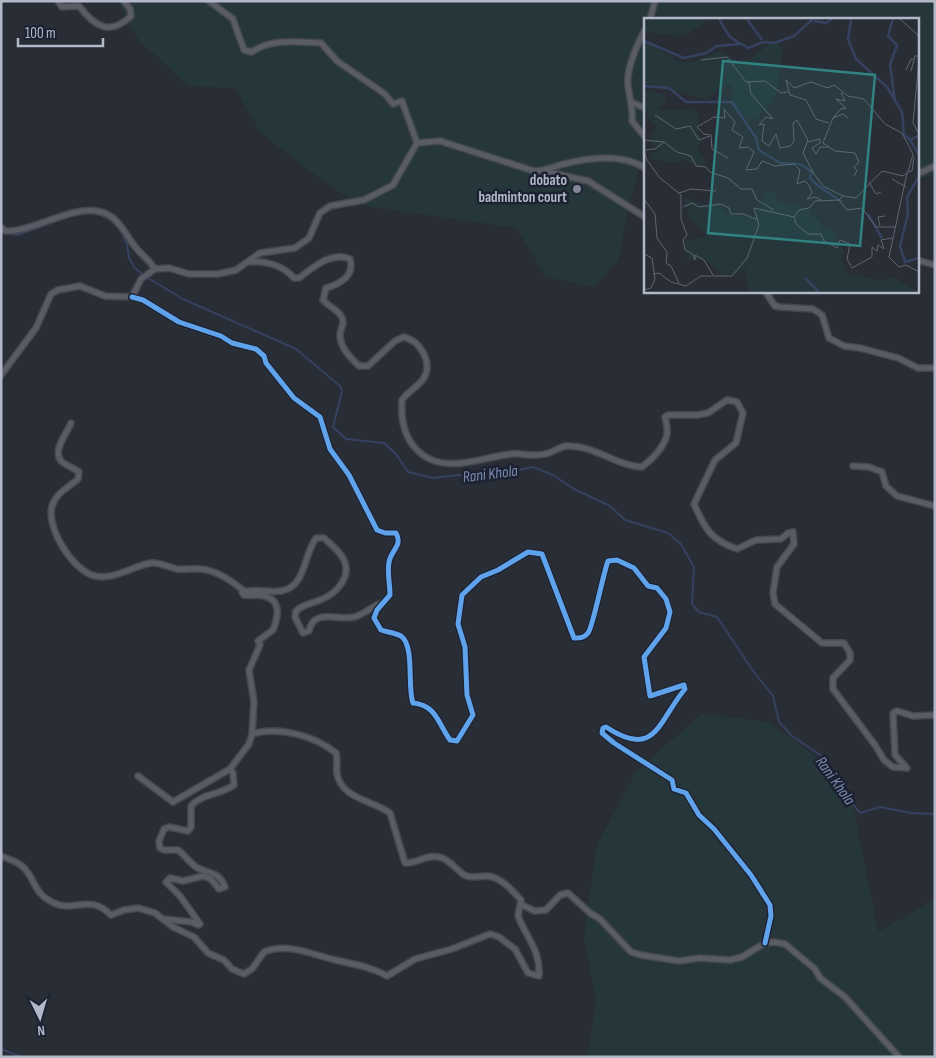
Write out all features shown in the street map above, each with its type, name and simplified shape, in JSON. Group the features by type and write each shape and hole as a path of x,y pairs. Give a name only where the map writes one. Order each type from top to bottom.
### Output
{"street":[{"path":"58,1 62,6 79,6 100,27 108,29 123,24 131,16 130,9 124,1"},
{"path":"132,297 141,278 147,272 155,269 170,268 189,274 218,274 236,270 251,262 260,253 295,248 303,244 309,238 320,213 330,206 364,200 394,185 417,143 402,101 393,104 385,94 338,61 321,43 274,43 260,46 252,52 244,50 233,19 209,1"},
{"path":"650,18 655,1"},
{"path":"644,33 629,75 628,85 633,104 632,121 644,136"},
{"path":"633,104 644,108"},
{"path":"417,143 440,141 534,171 588,181 644,216"},
{"path":"547,172 560,166 610,158 633,162 644,168"},
{"path":"918,174 935,166"},
{"path":"1,227 5,231 18,231 69,214 98,210 118,224 137,250 148,258 155,269"},
{"path":"251,262 273,265 286,270 294,278 299,278 318,264 331,258 341,256 350,259 352,267 350,274 340,282 326,288 322,300 341,315 343,327 340,334 344,347 359,366 368,366 395,341 404,338 418,343 423,352 426,369 424,378 402,400 405,435 417,452 448,463 460,463 509,454 541,455 564,446 577,447 626,464 642,467 652,460 664,442 668,433 665,417 668,414 697,415 708,413 727,400 737,402 743,413 736,442 715,460 694,504 706,527 720,543 737,548 763,539 769,541 781,538 788,532 794,532 794,544 777,567 773,593 775,604 822,643 844,643 848,648 850,660 832,678 833,689 884,760 893,767 907,768 896,755 893,713 897,711 913,716 935,715"},
{"path":"918,260 935,266"},
{"path":"1,375 36,328 51,294 58,290 80,286 105,296 132,297 143,300 179,322 221,336 232,343 256,349 264,356 266,363 294,398 320,417 330,449 349,475 371,522 377,530 396,533 399,538 398,545 388,565 390,595 382,603 374,618 382,630 399,635 404,639 410,666 413,702 425,704 432,709 450,740 457,741 473,715 467,695 465,646 458,624 458,609 462,595 480,577 498,570 528,552 542,554 574,638 584,637 590,631 601,581 608,561 617,560 634,568 648,586 657,588 666,599 670,612 666,628 644,657 650,696 684,685 685,689 653,733 644,740 623,738 606,727 603,728 602,732 614,743 672,780 674,789 686,793 699,815 714,829 751,875 770,905 770,916 764,943"},
{"path":"766,292 775,306 798,310 814,309 822,315 829,338 844,346 860,348 898,358 918,368 935,368"},
{"path":"72,423 60,443 59,456 61,461 79,472 78,479 63,490 55,500 50,516 64,549 77,566 94,576 105,577 152,563 179,569 202,569 217,573 244,591 281,591 295,584 301,575 304,560 312,544 320,537 324,538 343,558 345,575 343,584 335,593 304,605 296,611 297,626 303,632 308,631 310,625 320,617 352,618 382,603"},
{"path":"852,466 882,472 886,486 897,496 935,506"},
{"path":"138,776 173,802 230,769 249,744 252,734 254,702 249,670 260,645 258,641 273,630 278,612 275,603 270,598 263,595 244,595 242,592 244,591"},
{"path":"1,856 22,866 36,891 57,904 102,906 111,915 124,910 138,908 155,913 174,927 194,937 208,953 224,960 232,969 244,974 252,969 264,952 278,949 309,951 370,968 387,976 415,959 452,949 490,934 498,937 515,949 528,973 539,976 538,959 534,945 518,916 522,900 501,882 486,876 471,877 465,875 450,862 438,857 424,857 410,863 405,863 390,813 356,798 341,786 337,774 338,760 333,751 309,739 275,730 252,734"},
{"path":"162,918 192,922 198,926 200,924 180,896 166,882 170,878 183,881 203,876 211,879 219,889 225,887 221,878 206,869 198,868 178,850 164,850 160,848 159,841 164,829 169,827 188,831 191,827 191,806 205,796 228,789 234,785 233,773 230,769"},
{"path":"522,905 535,911 546,910 560,896 568,893 590,913 600,918 631,952 671,960 735,960 764,943 785,944 815,969 820,978 846,997 899,1057"}],"shaded area":[{"path":"117,1 935,1 935,175 918,179 918,18 644,18 644,154 636,177 618,260 594,287 546,277 517,228 360,205 319,178 261,133 235,88 188,86 139,40"},
{"path":"701,714 768,722 821,760 853,806 878,932 935,899 935,1057 588,1057 596,999 584,937 597,845 636,772"}],"waterway":[{"name":"Rani Khola","path":"98,214 111,220 121,231 127,244 129,258 135,268 143,275 183,299 296,349 340,386 342,391 333,427 346,439 384,443 396,454 408,472 433,478 468,474 494,475 533,467 553,475 574,489 610,506 625,520 668,533 681,544 694,567 692,604 699,612 717,617 753,671 773,696 779,722 792,736 823,757 860,813 880,807 911,813 935,814"},
{"name":"Rani Khola","path":"7,233 18,235 67,217"},
{"path":"1,1049 22,1057"}],"cycle path":[{"path":"132,297 143,300 179,322 221,336 232,343 256,349 264,356 266,363 294,398 320,417 330,449 349,475 377,530 385,533 396,533 398,537 397,545 388,566 390,595 377,610 374,618 381,630 399,635 405,641 408,648 413,703 421,704 432,711 450,740 457,741 473,715 467,695 465,647 458,624 462,595 481,577 498,570 528,552 542,554 574,638 585,636 590,629 608,561 617,560 634,568 648,586 657,588 666,599 670,612 666,628 644,657 650,696 684,685 685,689 661,724 646,738 636,739 623,736 606,727 603,728 602,733 614,743 672,780 674,789 686,793 699,815 714,829 751,875 770,905 771,916 765,943"}],"place":[{"name":"dobato badminton court","path":"577,189"}]}
